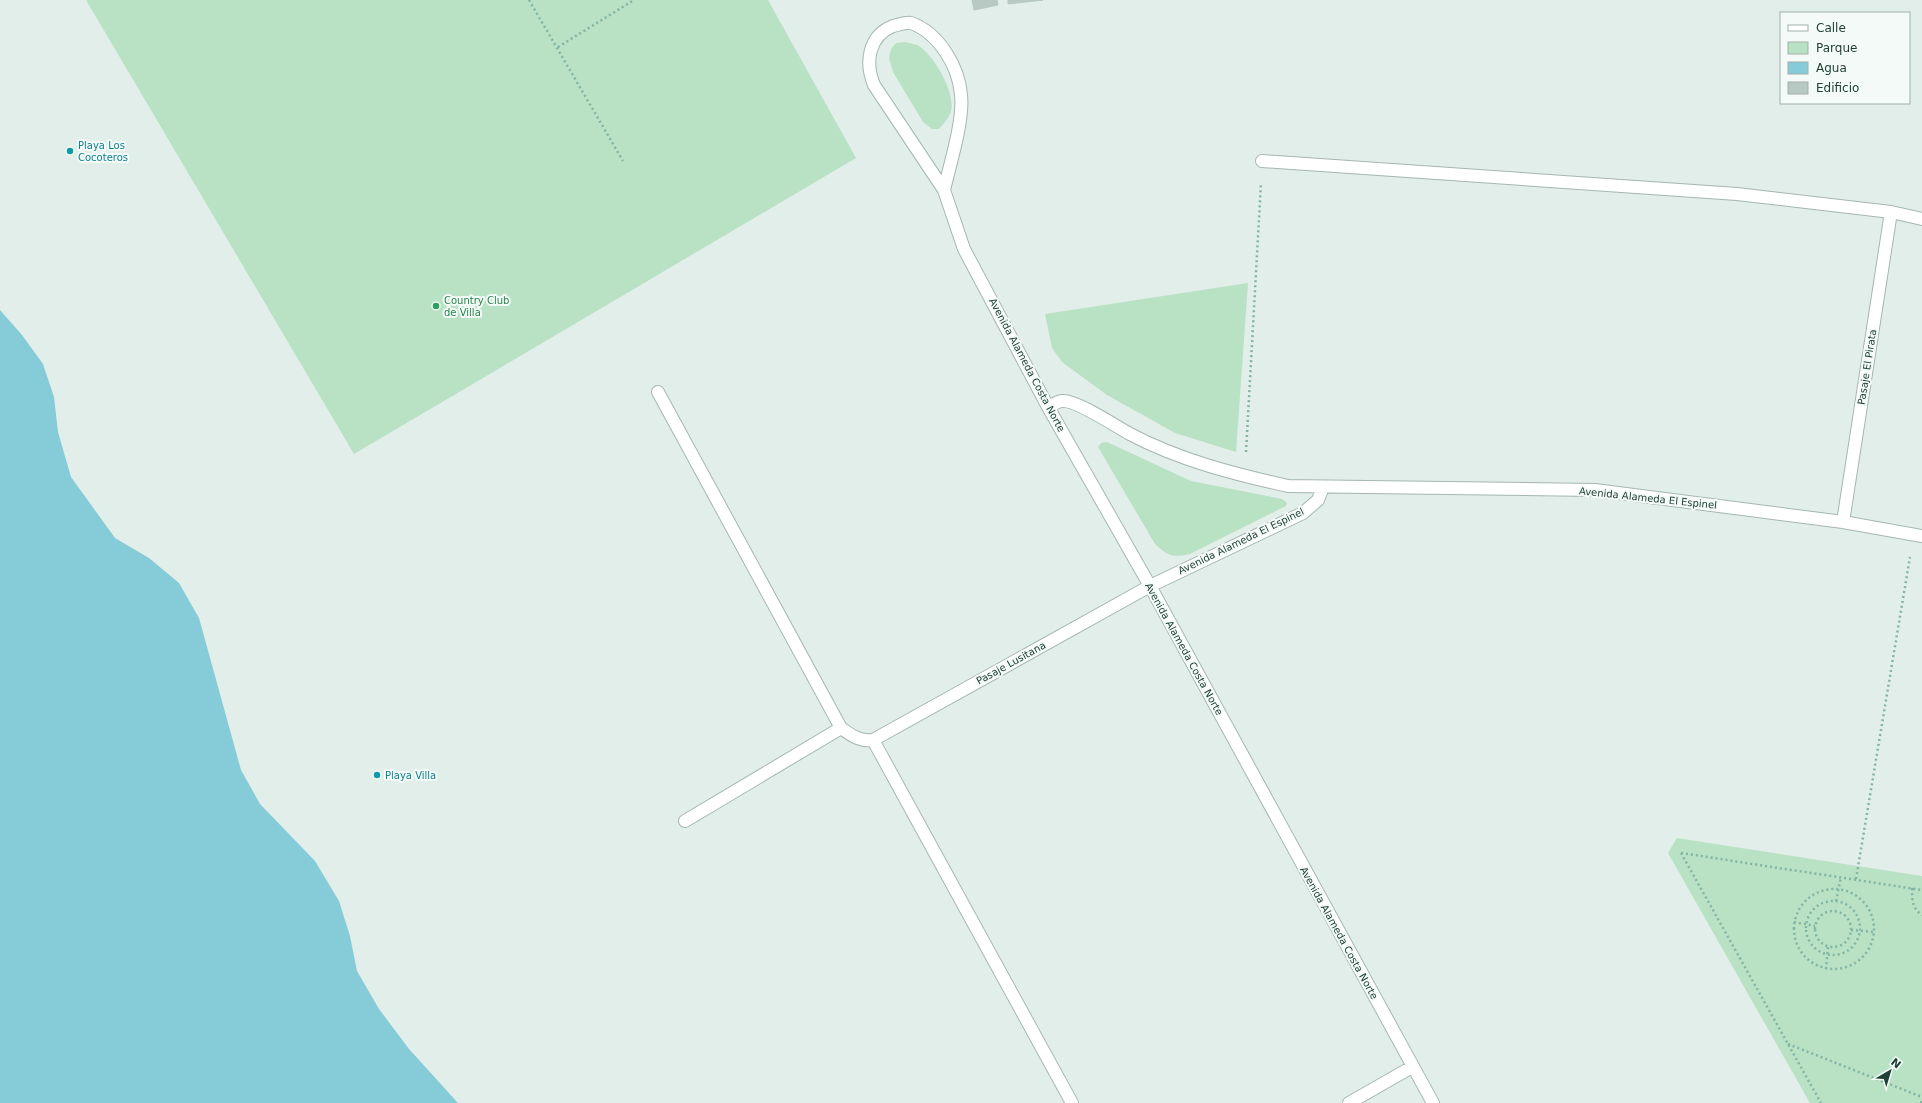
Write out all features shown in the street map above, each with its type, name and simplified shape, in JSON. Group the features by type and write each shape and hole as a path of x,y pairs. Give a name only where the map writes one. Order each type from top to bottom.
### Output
{"street":[{"name":"Avenida Alameda Costa Norte","path":"944,190 961,114 962,95 957,76 950,58 939,44 926,32 910,23 898,24 888,28 873,45 869,58 869,72 874,85 944,190 964,249 1048,406 1150,586 1433,1103"},
{"path":"1262,161 1737,194 1891,212 1922,219"},
{"name":"Pasaje El Pirata","path":"1843,522 1891,212"},
{"path":"658,392 841,728 852,737 865,741 873,740 1072,1103"},
{"name":"Avenida Alameda El Espinel","path":"1048,406 1063,400 1078,405 1132,435 1173,453 1244,476 1288,486 1594,490 1843,522 1918,536"},
{"name":"Avenida Alameda El Espinel","path":"1150,586 1302,513 1318,500 1323,487"},
{"name":"Pasaje Lusitana","path":"873,740 1150,586"},
{"path":"685,821 841,728"},
{"path":"1349,1103 1412,1067"}],"path":[{"path":"529,0 624,161"},
{"path":"558,47 634,0"},
{"path":"1244,476 1262,161"},
{"path":"1856,880 1918,536"},
{"path":"1821,1103 1681,853 1922,890"},
{"path":"1836,901 1841,877"},
{"path":"1912,888 1912,902 1914,907 1922,915"},
{"path":"1826,889 1838,889 1852,893 1863,900 1870,911 1874,924 1874,932 1870,949 1862,959 1851,966 1839,970 1826,969 1812,964 1802,955 1795,943 1793,929 1795,915 1802,903 1812,894 1826,889"},
{"path":"1836,901 1845,904 1853,910 1858,917 1860,931 1855,945 1848,951 1840,955 1827,955 1814,948 1809,942 1806,934 1806,925 1808,917 1820,904 1836,901"},
{"path":"1834,911 1844,915 1848,919 1851,930 1850,936 1842,944 1838,946 1828,946 1820,942 1815,926 1822,914 1834,911"},
{"path":"1794,922 1815,926"},
{"path":"1851,930 1874,932"},
{"path":"1826,969 1828,946"},
{"path":"1788,1044 1922,1098 1921,1103"}],"green space":[{"name":"Country Club de Villa","path":"86,0 768,0 856,158 354,454"},
{"path":"905,42 917,45 930,56 947,84 952,103 951,111 948,118 939,129 932,129 923,122 893,72 889,58 891,49 896,43"},
{"path":"1248,283 1236,452 1175,433 1107,395 1062,362 1052,348 1045,314"},
{"path":"1107,442 1191,481 1282,499 1287,503 1286,506 1190,554 1179,556 1171,555 1155,544 1098,447 1101,443"},
{"path":"1677,838 1922,876 1922,1103 1810,1103 1668,853"}],"water":[{"path":"0,310 22,335 43,364 54,397 58,432 71,477 115,538 149,558 179,583 199,618 241,770 260,804 315,861 339,901 350,936 357,971 379,1009 409,1049 458,1103 0,1103"}],"building":[{"path":"972,0 997,0 998,5 974,10"},
{"path":"1008,0 1043,0 1008,4"}],"place":[{"name":"Playa Los Cocoteros","path":"70,151"},
{"name":"Country Club de Villa","path":"436,306"},
{"name":"Playa Villa","path":"377,775"}]}
